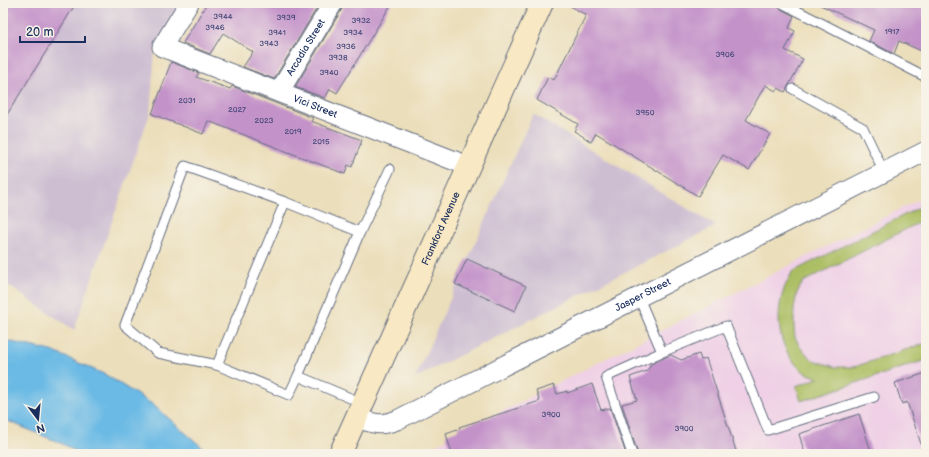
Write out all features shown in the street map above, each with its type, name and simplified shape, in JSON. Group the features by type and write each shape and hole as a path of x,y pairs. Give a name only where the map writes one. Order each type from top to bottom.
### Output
{"main road":[{"name":"Frankford Avenue","path":"340,454 542,3"}],"street":[{"name":"Vici Street","path":"189,3 162,47 468,166"},
{"name":"Arcadia Street","path":"279,92 333,3"},
{"name":"Jasper Street","path":"359,410 379,425 397,420 926,151"}],"lane":[{"path":"782,3 926,77"},
{"path":"793,89 863,128 884,172"},
{"path":"360,232 285,202 185,166 124,325 158,353 217,365 289,395 360,232 390,169"},
{"path":"217,365 285,202"},
{"path":"639,298 662,352"},
{"path":"632,454 606,377 726,326 768,430 874,397"},
{"path":"298,376 359,410"}],"shaded area":[{"path":"3,3 183,3 155,50 150,113 74,330 3,282"},
{"path":"533,114 716,226 415,378"},
{"path":"926,196 926,454 418,454"}],"green space":[{"path":"926,204 926,219 803,282 797,293 794,309 794,327 795,337 800,347 813,360 835,367 854,367 926,343 926,360 801,401 796,386 818,378 804,372 795,364 788,355 780,334 779,311 781,300 792,272"}],"water":[{"path":"3,340 52,351 106,375 152,404 210,454 80,454 63,444 3,419"}],"building":[{"path":"3,3 76,3 3,121"},
{"path":"207,3 320,3 274,79 243,67 253,52 223,33 210,54 183,43"},
{"path":"344,3 392,3 337,93 330,89 325,98 295,87 342,9"},
{"path":"565,3 776,3 779,8 794,16 789,28 795,31 785,50 803,59 785,92 778,88 776,91 765,85 746,120 770,134 749,170 723,155 698,196 596,133 591,142 574,131 578,124 537,100 548,77 554,80 586,15"},
{"path":"816,3 926,3 926,53 899,41 894,54 869,41 874,30"},
{"path":"171,62 199,73 196,77 230,89 232,86 313,118 311,121 362,140 352,167 348,165 345,174 208,121 203,134 152,114"},
{"path":"467,259 526,286 515,311 455,284"},
{"path":"699,354 701,360 706,358 737,454 638,454 622,404 637,400 630,377 647,371 651,364 671,355 681,360"},
{"path":"926,373 926,449 923,450 907,402 902,404 895,383"},
{"path":"592,384 601,410 610,408 626,454 452,454 446,434 460,429 459,427 540,401 536,391 554,385 557,394 567,391 567,393"},
{"path":"859,414 872,454 805,454 799,434"}]}
